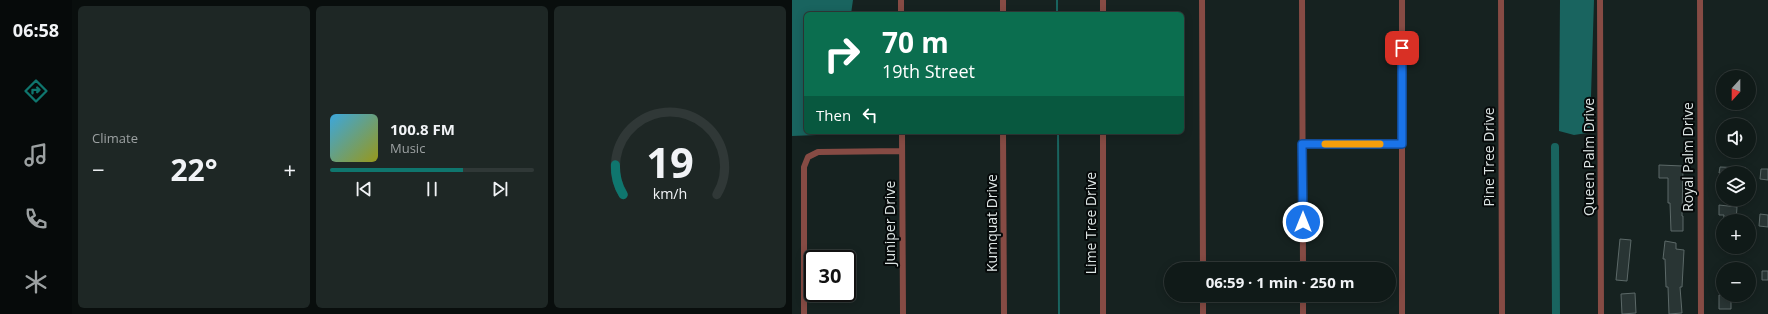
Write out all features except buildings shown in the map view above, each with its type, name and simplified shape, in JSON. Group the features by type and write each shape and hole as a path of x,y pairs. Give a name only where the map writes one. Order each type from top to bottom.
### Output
{"street":[{"path":"901,0 901,12"},
{"path":"1003,0 1003,12"},
{"path":"1102,0 1103,12"},
{"path":"1202,0 1203,262"},
{"path":"1302,0 1303,262"},
{"path":"1402,0 1402,314"},
{"name":"Pine Tree Drive","path":"1501,0 1502,314"},
{"name":"Queen Palm Drive","path":"1600,0 1601,314"},
{"name":"Royal Palm Drive","path":"1700,0 1701,314"},
{"name":"Juniper Drive","path":"902,134 903,314"},
{"name":"Kumquat Drive","path":"1004,134 1004,314"},
{"name":"Lime Tree Drive","path":"1103,134 1103,314"},
{"path":"1302,144 1402,144"},
{"path":"804,314 804,168 808,157 818,152 902,151"},
{"path":"1203,302 1203,314"},
{"path":"1303,302 1303,314"}],"water":[{"path":"792,0 853,0 851,12 804,12 804,134 842,134 792,136"},
{"path":"1560,0 1594,0 1590,128 1587,133 1574,135 1559,131"}],"waterway":[{"path":"1057,0 1057,12"},
{"path":"1058,134 1059,314"},
{"path":"1555,147 1556,314"}],"slow traffic":[{"path":"1325,144 1380,144"}],"route":[{"path":"1303,222 1302,144 1402,144 1402,48"}]}
